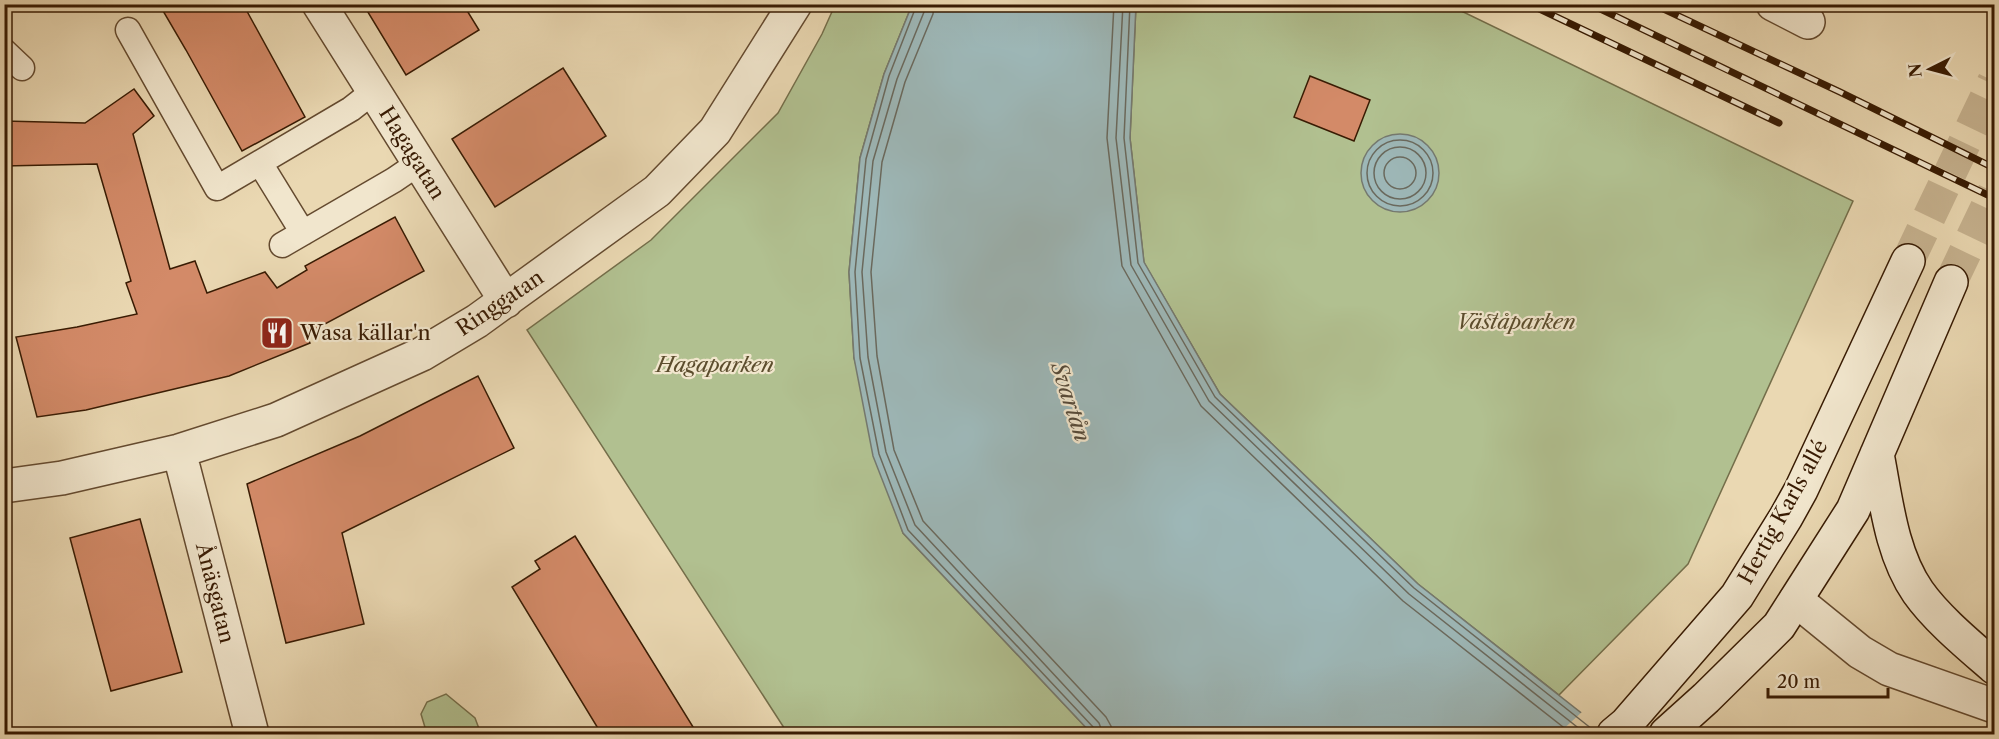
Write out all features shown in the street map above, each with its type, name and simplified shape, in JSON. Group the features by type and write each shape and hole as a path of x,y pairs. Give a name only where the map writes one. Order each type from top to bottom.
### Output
{"street":[{"name":"Hagagatan","path":"319,4 506,301"},
{"name":"Ringgatan","path":"4,486 62,478 178,451 276,420 422,354 477,321 657,191 715,131 795,4"},
{"path":"1773,4 1808,22"},
{"name":"Hertig Karls allé","path":"1620,729 1744,584 1801,490 1908,261"},
{"path":"1666,735 1787,613 1853,510 1951,282"},
{"name":"Ånäsgatan","path":"178,451 252,735"},
{"path":"1877,454 1894,534 1903,562 1918,591 1950,627 1995,667"},
{"path":"1744,584 1787,613 1889,669 1995,706"}],"lane":[{"path":"128,30 217,188 351,109 374,92"},
{"path":"4,51 22,68"},
{"path":"260,163 303,233"},
{"path":"282,245 419,163"}],"green space":[{"name":"Hagaparken","path":"835,5 912,5 884,74 860,158 849,272 854,358 903,533 1092,734 788,734 527,330 651,240 778,113 822,34"},
{"name":"Väståparken","path":"1136,5 1449,5 1853,201 1688,564 1559,695 1418,584 1220,394 1144,263 1130,138"},
{"path":"446,694 475,718 481,734 427,734 421,714 427,702"}],"water":[{"name":"Svartån","path":"912,5 1136,5 1130,138 1144,262 1220,394 1418,584 1608,734 1092,734 903,533 873,456 854,358 849,272 860,158 884,74"},
{"path":"1400,134 1415,137 1428,145 1436,158 1439,173 1436,188 1428,201 1415,209 1400,212 1385,209 1372,201 1364,188 1361,173 1364,158 1372,145 1385,137"}],"pier":[{"path":"1583,711 1610,732 1611,734 1558,734"}],"building":[{"path":"159,4 243,4 305,117 242,151"},
{"path":"363,4 463,4 479,30 406,75"},
{"path":"563,68 606,136 495,207 452,139"},
{"path":"1310,76 1370,100 1354,141 1294,117"},
{"path":"134,89 154,116 133,134 170,269 195,261 207,293 265,272 277,288 307,270 305,266 395,217 424,271 306,334 310,343 229,376 86,410 37,417 16,337 137,314 126,283 131,281 97,164 4,166 4,121 85,123"},
{"path":"478,376 514,448 342,533 364,624 286,643 247,484 360,436"},
{"path":"140,519 182,672 111,691 70,538"},
{"path":"575,536 698,735 602,735 512,587 540,569 535,561"}],"tunnel":[{"path":"1908,261 1994,81"},
{"path":"1951,282 1994,192"}],"railway":[{"path":"1529,4 1779,123"},
{"path":"1590,4 1994,198"},
{"path":"1653,4 1994,168"}],"place":[{"name":"Wasa källar'n","path":"277,333"}]}
